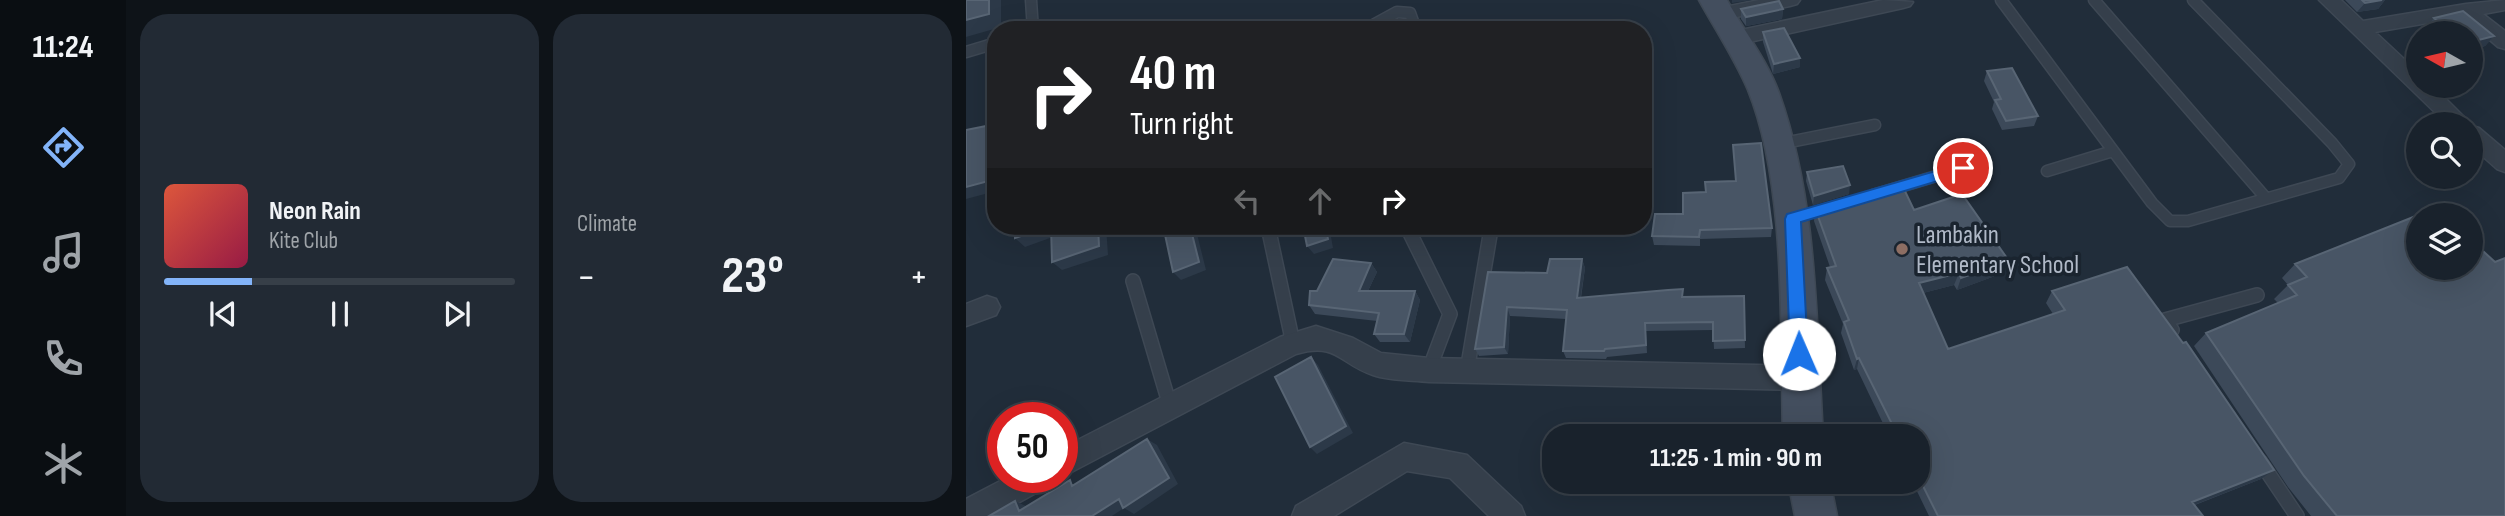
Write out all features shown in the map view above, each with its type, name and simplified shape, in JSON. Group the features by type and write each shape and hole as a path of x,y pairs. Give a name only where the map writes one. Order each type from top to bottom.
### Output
{"main road":[{"path":"1724,17 1763,90 1799,217 1802,424"},
{"path":"1812,494 1816,516"}],"street":[{"path":"1724,17 1790,0"},
{"path":"2329,0 2406,72"},
{"path":"1724,17 1903,2"},
{"path":"2361,29 2505,4"},
{"path":"2466,9 2505,42"},
{"path":"2433,98 2447,112"},
{"path":"2483,144 2505,163"},
{"path":"1078,454 1289,345 1316,337 1344,346 1377,365 1429,370 1800,378"},
{"path":"1307,516 1404,457 1457,465 1510,516"},
{"path":"966,515 1007,493"}],"lane":[{"path":"1031,0 1032,21"},
{"path":"2000,0 2152,204 2170,221 2188,221 2264,197 2339,178 2349,164 2332,143 2193,0"},
{"path":"2094,0 2264,197"},
{"path":"1380,21 1396,12 1410,13 1413,21"},
{"path":"966,52 987,46"},
{"path":"1779,144 1875,125"},
{"path":"2047,171 2113,151"},
{"path":"1858,199 1963,168"},
{"path":"1410,235 1450,314 1429,370"},
{"path":"1467,371 1490,235"},
{"path":"1270,236 1291,334 1289,345"},
{"path":"1133,281 1170,405"},
{"path":"2180,343 2165,320 2257,295"},
{"path":"2250,447 2297,516"}],"building":[{"path":"966,0 989,0 989,14 966,20"},
{"path":"1779,1 1783,9 1746,17 1741,9"},
{"path":"2463,11 2475,21 2438,21 2434,18"},
{"path":"2483,27 2494,36 2483,39"},
{"path":"1784,28 1800,58 1774,64 1763,32"},
{"path":"2012,68 2038,116 2006,121 1995,100 2001,99 1987,71"},
{"path":"987,126 987,181 966,187 966,130"},
{"path":"1761,143 1772,228 1700,230 1699,237 1652,236 1655,214 1683,214 1683,193 1706,192 1705,182 1736,181 1733,145"},
{"path":"1843,166 1850,185 1814,196 1807,172"},
{"path":"1903,187 1914,210 1962,194 2009,261 1961,278 1959,273 1919,283 1948,349 2065,310 2052,291 2127,267 2183,343 2186,342 2274,470 2192,502 2203,516 1938,516 1927,494 1930,494 1930,424 1892,424 1859,358 1857,359 1844,322 1849,320 1827,268 1836,266 1815,208 1856,196"},
{"path":"2406,220 2406,280 2483,280 2483,251 2495,262 2505,258 2505,516 2337,516 2304,476 2206,333 2297,295 2288,285 2307,277 2295,264"},
{"path":"1051,235 1098,235 1099,246 1052,262"},
{"path":"1165,235 1192,235 1199,262 1173,272"},
{"path":"1305,235 1327,235 1328,239 1307,246"},
{"path":"1333,259 1371,263 1359,291 1415,291 1404,334 1374,334 1379,313 1309,305 1310,291 1317,291"},
{"path":"1550,259 1582,259 1577,298 1683,289 1682,297 1744,296 1745,340 1713,341 1713,322 1645,323 1646,345 1604,351 1563,351 1567,310 1507,307 1504,347 1475,349 1488,272 1547,273"},
{"path":"1311,357 1346,426 1310,447 1275,377"},
{"path":"1147,439 1169,478 1123,508 1119,499 1092,516 989,516 1015,501 1019,511 1049,493 1078,493 1078,482"}],"place":[{"name":"Lambakin Elementary School","path":"1902,249"}],"route":[{"path":"1799,354 1793,219 1963,168"}]}
